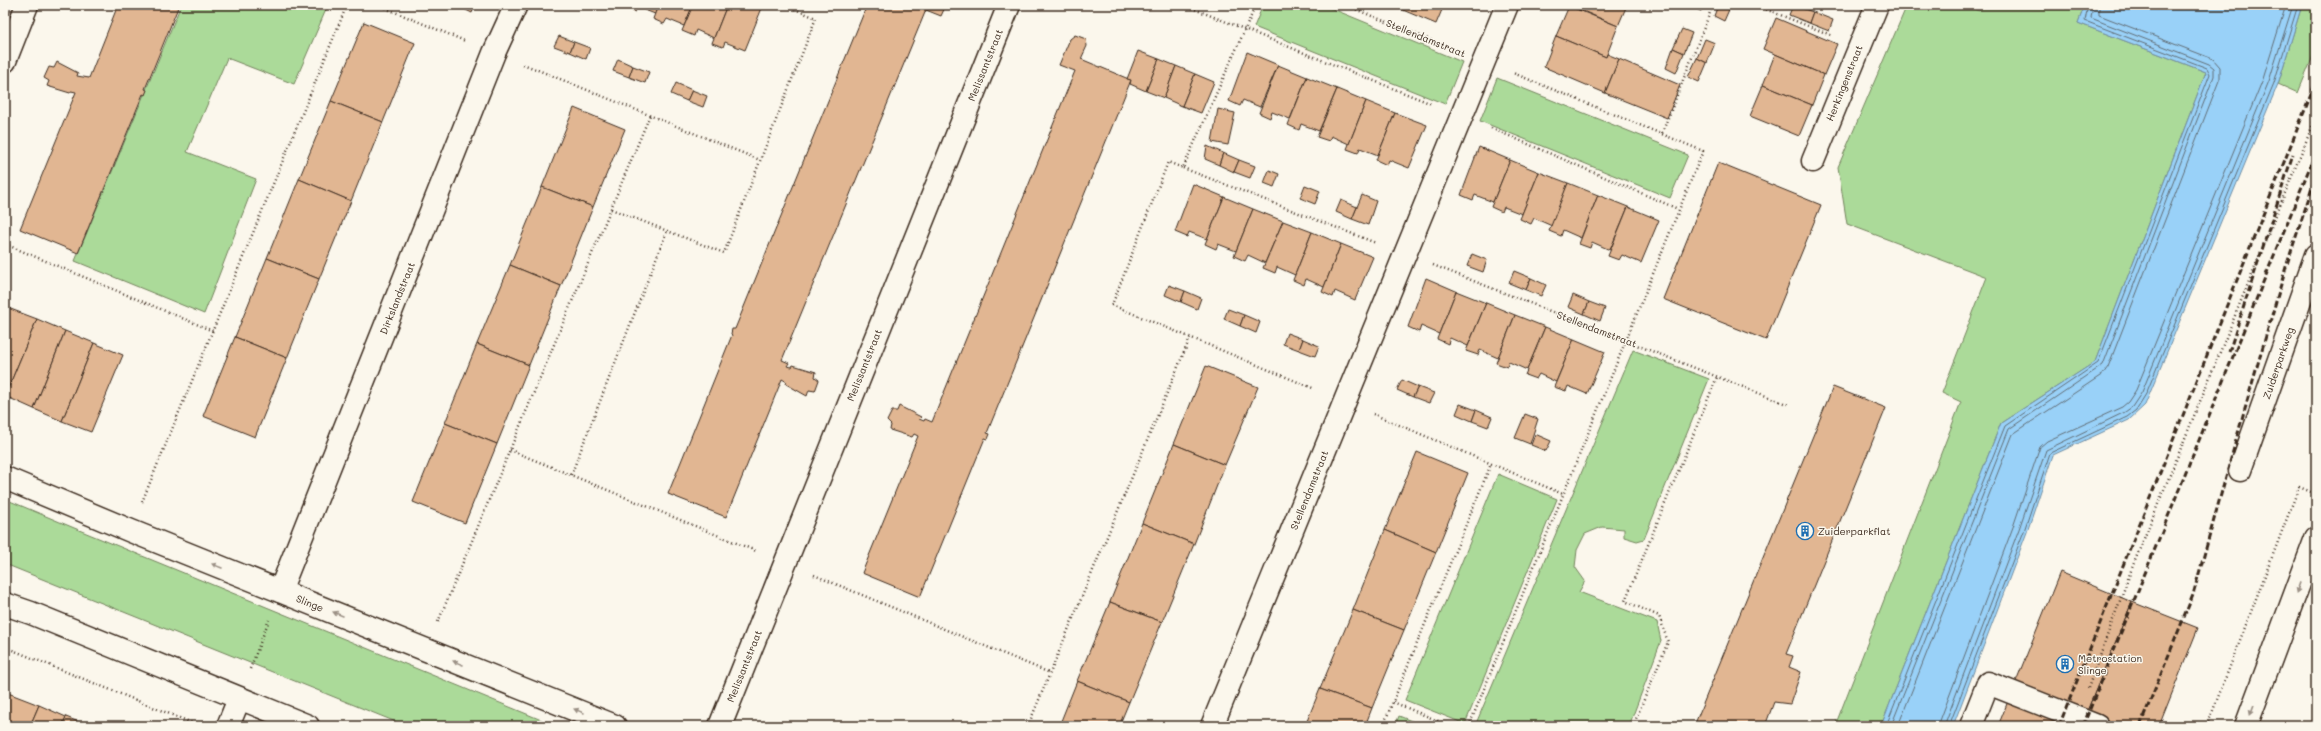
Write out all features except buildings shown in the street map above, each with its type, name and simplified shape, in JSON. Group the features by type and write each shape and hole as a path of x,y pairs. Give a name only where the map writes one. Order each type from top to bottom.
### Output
{"street":[{"path":"5,60 27,5"},
{"name":"Dirkslandstraat","path":"280,591 494,52 516,5"},
{"name":"Melissantstraat","path":"720,726 1009,5"},
{"name":"Stellendamstraat","path":"1212,726 1507,5"},
{"name":"Herkingenstraat","path":"1813,161 1877,5"},
{"name":"Zuiderparkweg","path":"2240,470 2316,255"},
{"name":"Slinge","path":"5,478 130,531 615,726"},
{"path":"2246,726 2316,538"},
{"path":"5,597 31,612"},
{"path":"5,604 31,612 239,699 308,726"},
{"path":"1971,726 1988,682 2097,726"},
{"path":"228,726 239,699"}],"path":[{"path":"130,531 347,5"},
{"path":"378,5 760,160"},
{"path":"611,209 724,253 816,18 785,5"},
{"path":"1183,168 1256,5"},
{"name":"Stellendamstraat","path":"1346,5 1703,151 1625,340"},
{"path":"1662,133 1713,5"},
{"path":"1755,5 1859,46"},
{"path":"426,650 650,115"},
{"path":"2076,718 2132,568 2316,117"},
{"name":"Stellendamstraat","path":"1190,338 1112,305 1168,162 1789,405"},
{"path":"571,475 667,231"},
{"path":"5,244 213,331"},
{"path":"1028,726 1190,338 1563,494"},
{"path":"1469,726 1625,340"},
{"path":"1633,726 1668,642 1659,616 1625,601 1717,376"},
{"path":"1383,726 1491,464"},
{"path":"2206,726 2298,487 2316,494"},
{"path":"239,699 280,591"},
{"path":"5,647 200,726"},
{"path":"1393,702 1450,726"}],"green space":[{"path":"181,5 328,5 294,84 227,58 187,152 256,179 204,314 75,261"},
{"path":"1263,5 1323,5 1462,62 1445,104 1254,27"},
{"path":"1907,5 1964,5 1979,11 1982,5 2085,5 2078,23 2206,72 2095,362 2001,423 1881,726 1835,726 1961,402 1942,393 1987,277 1847,224 1838,167"},
{"path":"2302,5 2316,5 2316,49 2298,93 2278,84"},
{"path":"1497,78 1688,155 1670,198 1480,121"},
{"path":"1633,350 1709,379 1644,539 1637,541 1624,537 1624,529 1602,527 1585,534 1577,550 1575,567 1585,581 1579,592 1657,622 1661,641 1629,726 1475,726"},
{"path":"1498,474 1557,499 1465,724 1405,700"},
{"path":"5,499 556,726 406,726 5,564"},
{"path":"1399,716 1424,726 1395,726"}],"water":[{"path":"2085,5 2302,5 2278,84 2145,405 2129,420 2053,455 2027,532 1953,726 1881,726 2001,423 2095,362 2206,72 2078,23"}],"railway":[{"path":"2059,726 2316,82"},
{"path":"2083,726 2316,152"},
{"path":"2229,352 2293,154"},
{"path":"2140,726 2193,595 2286,267 2316,176"}],"place":[{"name":"Zuiderparkflat","path":"1805,531"},
{"name":"Metrostation Slinge","path":"2065,664"}]}
